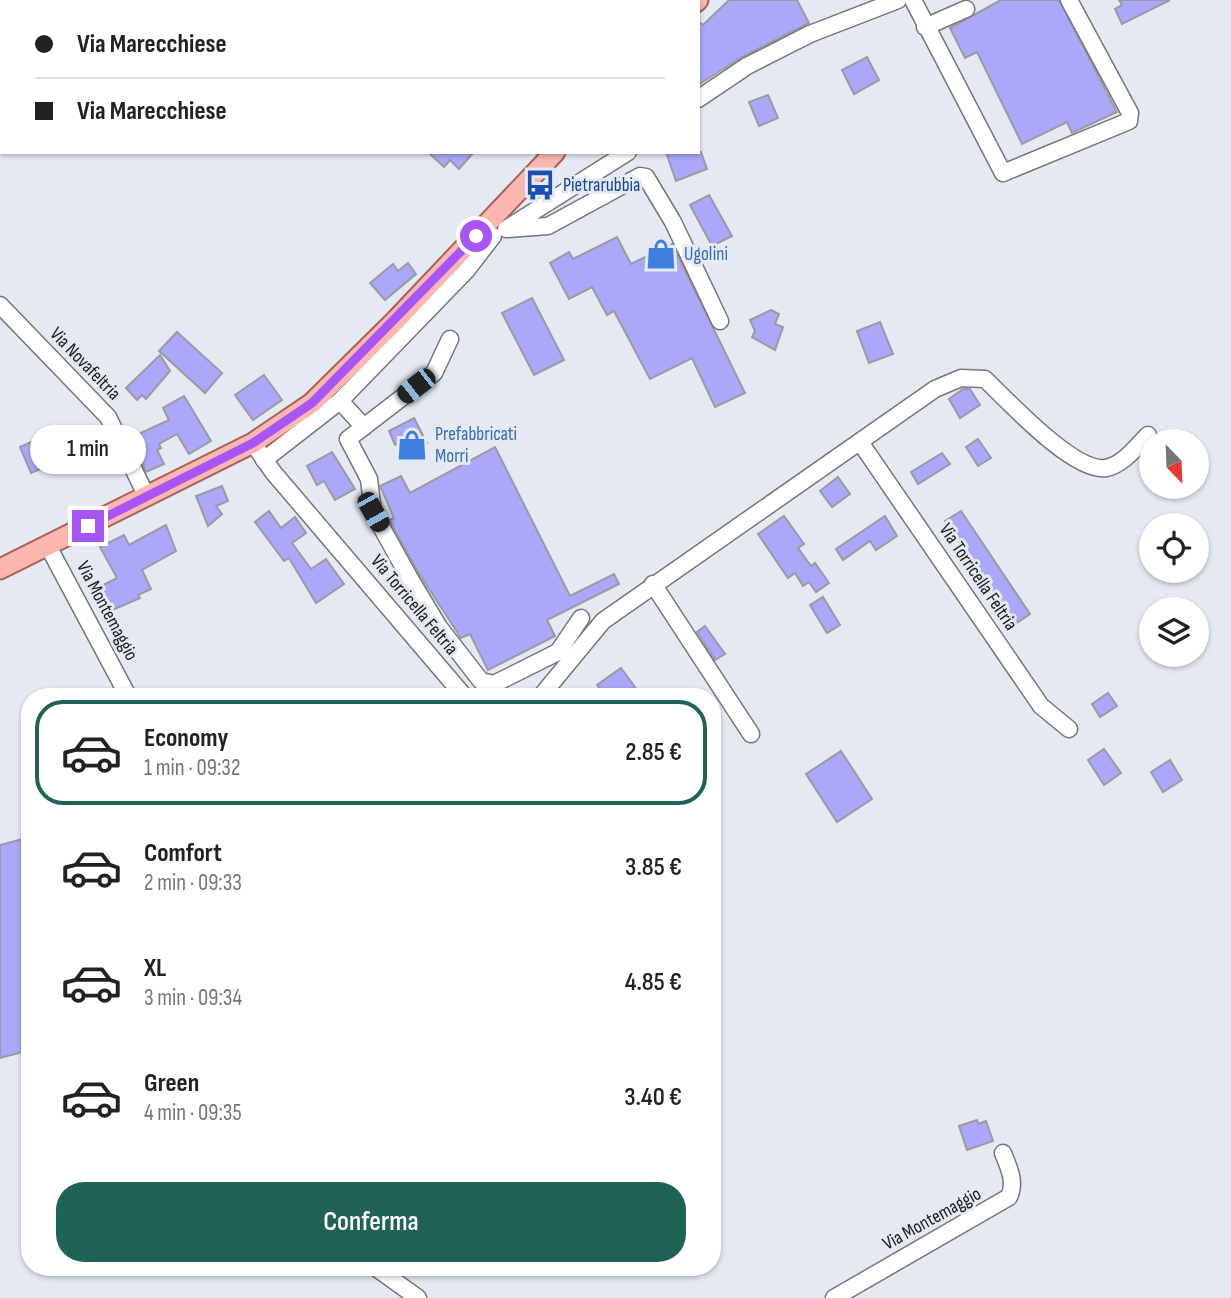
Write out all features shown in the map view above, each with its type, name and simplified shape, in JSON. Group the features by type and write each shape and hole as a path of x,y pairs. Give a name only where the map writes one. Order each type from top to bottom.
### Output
{"main road":[{"path":"0,569 253,443 312,403 553,154"}],"street":[{"path":"700,98 747,66 810,34 898,0"},
{"path":"913,0 1003,173 1129,121 1130,113 1069,0"},
{"path":"925,27 967,9"},
{"path":"460,253 499,233 625,154"},
{"path":"264,460 340,401 466,271 499,233 548,226 622,189 640,176 646,177 672,220 720,321"},
{"name":"Via Novafeltria","path":"0,305 108,417 147,497"},
{"path":"450,339 434,373 348,439 369,480 373,512 439,627 481,681 495,684 558,652 580,618"},
{"path":"548,688 603,621 935,389 961,378 985,379 1021,415 1091,467 1106,468 1119,463 1139,444"},
{"path":"340,401 364,427"},
{"name":"Via Torricella Feltria","path":"860,442 1041,706 1069,729"},
{"name":"Via Torricella Feltria","path":"253,443 264,460 457,688"},
{"name":"Via Montemaggio","path":"48,546 124,688"},
{"path":"653,584 721,688"},
{"path":"721,688 751,734"},
{"name":"Via Montemaggio","path":"834,1298 1009,1198 1012,1191 1012,1174 1003,1153"},
{"path":"387,1276 418,1298"}],"building":[{"path":"729,0 797,0 809,23 742,57 700,84 700,23 703,25"},
{"path":"1001,0 1059,0 1117,112 1072,133 1067,122 1022,144 977,52 965,58 950,28"},
{"path":"1119,0 1170,0 1122,24 1115,9 1122,5"},
{"path":"867,57 879,80 854,94 842,70"},
{"path":"768,95 778,118 759,126 749,102"},
{"path":"701,152 707,169 676,181 667,154"},
{"path":"430,154 472,154 459,169 450,160 444,167"},
{"path":"709,195 732,236 712,246 690,205"},
{"path":"617,237 631,264 672,244 745,393 715,407 692,358 650,379 614,311 607,315 592,287 569,299 550,263 569,252 573,259"},
{"path":"408,263 416,274 385,300 370,283 393,264 398,271"},
{"path":"532,298 564,360 534,375 502,313"},
{"path":"771,310 779,314 775,324 783,327 775,350 752,337 755,331 750,320"},
{"path":"880,322 893,354 869,363 857,331"},
{"path":"177,332 222,373 205,393 159,351"},
{"path":"160,355 170,371 146,399 142,395 137,400 126,388"},
{"path":"264,375 282,400 253,420 235,395"},
{"path":"963,389 970,389 980,405 960,418 949,399"},
{"path":"184,396 211,441 189,454 177,434 159,444 161,448 157,450 164,464 146,472 130,438 169,420 163,408"},
{"path":"414,418 427,443 405,455 399,443 395,445 389,431"},
{"path":"42,437 53,464 31,473 20,447"},
{"path":"978,439 991,458 978,466 966,447"},
{"path":"495,447 570,596 614,574 619,584 547,620 555,636 488,670 470,634 461,638 418,572 389,520 394,518 380,486 401,476 410,493"},
{"path":"332,452 355,489 335,500 324,481 317,485 307,466"},
{"path":"942,453 950,464 918,484 911,472"},
{"path":"838,477 850,494 832,507 820,491"},
{"path":"222,486 228,501 216,506 222,514 208,526 196,496"},
{"path":"269,511 281,528 295,517 306,533 292,543 311,569 326,559 344,584 316,603 289,558 284,561 255,522"},
{"path":"961,511 1030,614 1014,625 945,521"},
{"path":"784,516 804,544 798,548 811,566 815,563 829,583 816,592 809,582 803,586 795,573 788,578 758,534"},
{"path":"885,516 897,536 876,550 870,541 843,560 836,549"},
{"path":"166,525 176,551 142,570 151,589 138,595 140,598 101,615 90,592 117,578 100,547 124,535 129,545"},
{"path":"823,597 840,625 827,633 810,605"},
{"path":"705,626 725,654 715,660 697,632"},
{"path":"621,668 635,687 599,688 597,685"},
{"path":"1108,693 1117,706 1100,717 1092,704"},
{"path":"1104,749 1121,773 1104,785 1088,760"},
{"path":"841,751 872,799 837,822 806,774"},
{"path":"1170,760 1182,780 1163,792 1151,772"},
{"path":"21,839 21,1052 0,1058 0,845"},
{"path":"977,1120 978,1124 986,1121 993,1141 967,1150 959,1126"}],"place":[{"name":"Pietrarubbia","path":"540,185"},
{"name":"Ugolini","path":"661,254"},
{"name":"Prefabbricati Morri","path":"412,445"}],"route":[{"path":"88,526 253,443 312,403 476,236"}]}
